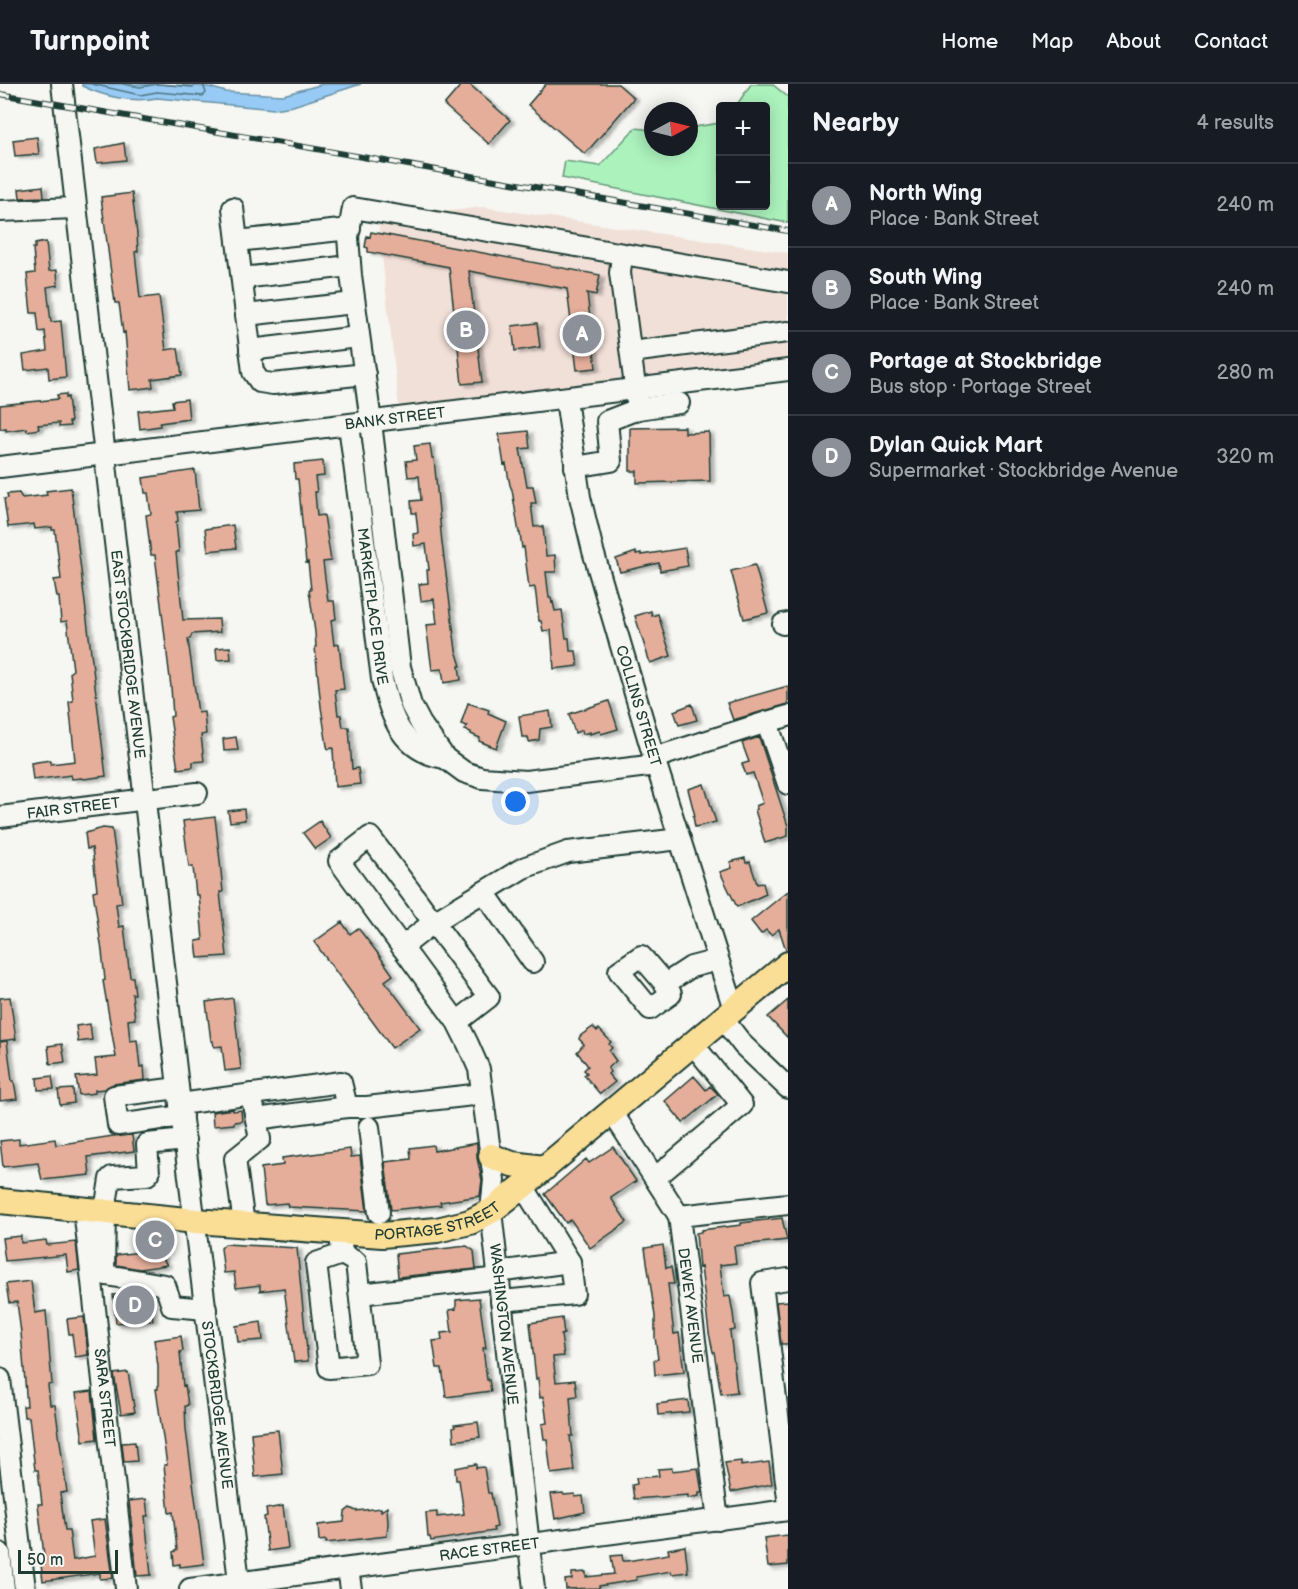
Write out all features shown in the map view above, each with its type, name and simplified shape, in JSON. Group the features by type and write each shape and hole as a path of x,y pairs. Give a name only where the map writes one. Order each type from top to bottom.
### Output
{"main road":[{"name":"PORTAGE STREET","path":"0,1200 244,1224 341,1243 382,1235 437,1230 470,1222 491,1211 523,1186 788,964"},
{"path":"491,1156 512,1164 544,1168"}],"street":[{"name":"EAST STOCKBRIDGE AVENUE","path":"62,86 180,1103 196,1221"},
{"path":"0,211 75,208"},
{"path":"233,208 253,372 260,382 273,384 365,374"},
{"path":"237,241 350,229 353,208 788,282"},
{"name":"MARKETPLACE DRIVE","path":"350,229 350,266 354,303 365,374 400,667 411,705 421,724 445,758 464,772 482,778 526,781 655,761 788,716"},
{"path":"622,254 620,273 638,409"},
{"path":"242,278 350,266"},
{"path":"246,315 354,303"},
{"path":"631,352 788,332"},
{"path":"250,350 358,338"},
{"name":"BANK STREET","path":"0,468 788,370"},
{"name":"COLLINS STREET","path":"566,399 580,497 590,542 655,761 718,960 728,1014 743,1045 787,1088"},
{"path":"575,467 611,461 607,422 638,409 679,404"},
{"name":"MARKETPLACE DRIVE","path":"350,425 382,679 389,708 401,732 419,750 431,756 445,758"},
{"path":"767,722 788,784"},
{"name":"FAIR STREET","path":"0,817 197,794"},
{"name":"WASHINGTON AVENUE","path":"434,922 370,837 339,861 459,1025 479,1069 494,1183 491,1211 534,1589"},
{"path":"402,947 434,922 523,868 568,852 680,839"},
{"path":"484,892 533,962"},
{"path":"434,922 489,997 459,1025"},
{"path":"665,984 691,967 718,960"},
{"path":"655,1178 742,1106 693,1044"},
{"path":"180,1103 341,1082 347,1107"},
{"path":"244,1224 235,1159 260,1139 251,1094"},
{"path":"256,1119 347,1107 367,1107 482,1094"},
{"name":"DEWEY AVENUE","path":"612,1112 680,1216 718,1520"},
{"path":"369,1128 379,1214"},
{"path":"185,1140 147,1144 149,1174 111,1177 94,1210 106,1275 162,1284 167,1288 172,1305 206,1309"},
{"path":"501,1301 574,1294 570,1262 523,1186"},
{"path":"680,1216 788,1204"},
{"name":"SARA STREET","path":"94,1210 126,1589"},
{"name":"STOCKBRIDGE AVENUE","path":"196,1221 239,1586"},
{"path":"341,1243 356,1262 368,1365 329,1368 316,1263 341,1243"},
{"path":"360,1294 498,1275 570,1262"},
{"path":"788,1279 762,1282 788,1498"},
{"path":"0,1379 24,1589"},
{"name":"RACE STREET","path":"190,1589 239,1586 348,1569 788,1510"},
{"path":"0,1553 4,1589"},
{"path":"348,1569 351,1589"}],"shaded area":[{"path":"483,207 788,253 788,360 399,407 378,220"}],"green space":[{"path":"751,84 772,84 788,97 788,223 723,210 770,210 770,102 739,102"},
{"path":"716,124 716,209 562,178 565,161 600,166 635,128 644,129 644,156 698,156 698,127"}],"water":[{"path":"82,84 158,84 209,87 226,92 283,95 323,84 361,84 293,106 274,109 157,98 119,98 100,93"}],"building":[{"path":"462,84 469,84 510,120 489,144 444,105"},
{"path":"546,84 618,84 634,98 585,154 528,105"},
{"path":"37,137 39,154 15,156 13,140"},
{"path":"124,143 126,160 97,163 95,149"},
{"path":"43,186 44,197 20,198 19,189"},
{"path":"132,193 137,234 138,251 135,252 140,298 159,296 166,350 178,348 182,375 152,379 153,387 130,390 125,332 123,333 119,303 115,303 101,197"},
{"path":"371,232 600,275 596,295 587,293 596,368 577,370 567,289 469,271 482,382 462,384 449,267 368,252 368,248 365,247 367,236 370,237"},
{"path":"46,242 49,271 57,270 58,285 47,287 51,322 61,321 66,377 49,379 48,367 25,370 23,355 47,351 45,331 39,332 37,313 31,313 27,274 35,273 33,248 35,244"},
{"path":"537,323 540,347 515,351 512,326"},
{"path":"66,394 70,426 59,427 59,423 38,425 39,429 27,431 26,428 6,431 6,428 0,429 0,405 58,399 57,395"},
{"path":"187,399 189,419 160,423 160,426 140,429 138,411 173,407 172,401"},
{"path":"685,427 685,433 709,432 710,481 637,483 637,471 630,471 630,428"},
{"path":"528,431 530,448 520,449 527,486 533,486 536,503 531,503 534,527 543,526 546,556 555,555 556,572 546,572 549,598 553,602 555,611 562,610 566,638 569,638 570,651 576,651 578,666 554,669 551,630 543,631 541,621 539,621 535,587 529,588 524,547 522,548 499,434"},
{"path":"430,444 432,458 434,458 456,650 461,666 459,666 461,680 444,683 442,669 432,670 426,625 437,624 434,599 421,601 419,584 428,583 426,544 414,546 413,534 418,533 416,513 412,513 411,501 421,500 419,476 408,477 406,461 416,460 414,446"},
{"path":"323,461 324,476 315,477 317,492 315,492 317,516 324,515 331,561 323,562 328,601 334,601 336,619 331,620 334,645 339,644 344,689 335,690 338,715 341,715 343,727 349,727 352,769 358,768 360,784 335,787 333,748 328,749 327,746 321,707 308,562 306,563 298,479 295,479 294,464"},
{"path":"195,470 199,510 177,512 178,521 176,522 179,552 176,552 183,620 219,619 220,632 192,634 188,639 198,713 204,712 206,734 201,735 204,761 193,762 193,767 178,769 170,717 173,716 171,687 155,555 151,555 146,515 151,514 143,478"},
{"path":"71,488 106,776 72,779 71,775 33,780 31,763 50,760 51,764 75,761 69,702 73,701 70,672 73,670 67,621 61,622 59,597 57,597 54,580 61,579 55,530 52,530 52,527 35,529 34,524 8,527 4,499 8,498 7,494 19,493 22,498 47,495 46,491"},
{"path":"233,525 236,548 208,551 205,529"},
{"path":"685,548 688,566 660,571 659,563 620,572 616,559 636,552 641,555"},
{"path":"755,565 768,613 744,619 731,571"},
{"path":"651,611 652,616 658,614 671,656 650,663 635,616"},
{"path":"230,647 231,659 217,660 216,648"},
{"path":"788,686 788,704 733,720 727,703"},
{"path":"609,701 618,729 601,734 600,731 583,734 582,730 575,733 569,714"},
{"path":"468,703 489,710 488,713 506,721 496,748 479,741 480,738 465,730 467,726 461,724"},
{"path":"692,704 697,720 679,725 674,711"},
{"path":"550,711 552,727 540,729 539,740 529,742 528,737 522,737 519,716"},
{"path":"236,737 238,750 224,751 223,739"},
{"path":"759,737 788,826 788,836 765,843 755,810 756,806 763,803 753,773 746,775 742,764 749,762 742,743"},
{"path":"704,784 716,822 695,827 693,816 695,816 688,789"},
{"path":"244,809 245,820 230,822 228,811"},
{"path":"215,817 227,956 198,958 196,941 203,940 199,895 196,895 193,867 189,867 183,821"},
{"path":"320,821 331,838 315,849 303,833"},
{"path":"103,828 112,829 122,903 116,904 119,927 124,926 130,977 133,977 135,994 132,994 135,1019 128,1020 130,1041 137,1040 140,1067 144,1066 145,1080 113,1084 105,1089 95,1090 95,1093 79,1095 76,1077 97,1075 95,1059 116,1057 103,981 105,980 102,951 93,891 97,890 92,848 87,849 85,833"},
{"path":"745,858 746,863 750,862 757,884 763,883 766,894 737,907 720,872 732,868 730,862"},
{"path":"788,891 788,950 786,950 779,929 771,935 766,930 761,934 751,921"},
{"path":"342,922 350,934 358,928 376,951 393,975 385,981 420,1028 392,1048 314,942"},
{"path":"10,997 16,1039 0,1041 0,998"},
{"path":"233,998 241,1069 225,1071 222,1046 214,1047 211,1041 206,1002"},
{"path":"788,1000 788,1038 768,1017"},
{"path":"90,1024 92,1040 78,1042 76,1026"},
{"path":"593,1027 597,1031 599,1029 611,1042 609,1044 612,1048 609,1051 616,1061 608,1068 610,1072 608,1074 615,1082 600,1094 584,1075 587,1073 584,1070 588,1066 577,1052 584,1044 579,1039 580,1036"},
{"path":"7,1041 12,1081 14,1081 17,1099 0,1101 0,1042"},
{"path":"62,1044 65,1062 50,1064 48,1046"},
{"path":"52,1076 54,1089 38,1090 37,1078"},
{"path":"694,1076 706,1090 710,1086 718,1094 683,1123 665,1101"},
{"path":"73,1089 74,1103 60,1105 58,1090"},
{"path":"233,1109 233,1111 241,1110 242,1121 213,1126 212,1112"},
{"path":"132,1135 134,1151 88,1157 90,1175 42,1180 38,1163 3,1167 0,1141 19,1139 19,1144 55,1139 56,1145"},
{"path":"477,1143 477,1158 482,1180 480,1196 440,1202 441,1205 391,1210 385,1162 411,1159 410,1148 433,1145 434,1151"},
{"path":"613,1147 636,1181 611,1198 627,1222 590,1248 571,1220 566,1223 545,1194 586,1159 589,1163"},
{"path":"350,1149 351,1157 360,1156 367,1211 288,1207 287,1203 265,1205 261,1168 283,1165 282,1158"},
{"path":"782,1218 787,1240 734,1246 736,1263 720,1265 724,1297 730,1296 733,1313 735,1330 730,1331 737,1392 721,1394 709,1333 696,1233 701,1230 741,1225 741,1223"},
{"path":"21,1236 21,1243 46,1240 47,1245 76,1242 79,1270 68,1272 66,1255 5,1261 2,1238"},
{"path":"225,1244 297,1248 308,1361 294,1362 284,1288 260,1291 260,1285 236,1288 234,1272 224,1273 221,1248"},
{"path":"663,1245 666,1268 671,1267 674,1284 668,1284 674,1334 679,1333 684,1372 655,1375 654,1360 658,1359 655,1316 645,1248"},
{"path":"467,1246 474,1251 476,1269 398,1277 396,1254"},
{"path":"158,1250 167,1265 140,1269 116,1265 116,1255"},
{"path":"31,1281 35,1313 46,1311 52,1384 48,1385 50,1405 55,1405 67,1492 60,1493 65,1530 69,1530 73,1560 95,1556 90,1521 105,1519 113,1578 100,1579 100,1573 43,1581 41,1564 45,1564 38,1504 42,1504 38,1470 35,1470 29,1417 24,1417 23,1406 27,1406 21,1333 17,1302 9,1303 6,1284"},
{"path":"139,1293 150,1295 153,1320 116,1323 113,1295"},
{"path":"479,1298 486,1348 483,1348 487,1380 489,1380 491,1391 446,1397 442,1368 437,1368 433,1341 442,1340 441,1333 452,1332 449,1310 456,1309 456,1300"},
{"path":"788,1301 788,1344 781,1344 776,1302"},
{"path":"84,1317 88,1355 75,1357 72,1334 69,1334 67,1319"},
{"path":"562,1318 564,1334 561,1335 564,1356 553,1357 556,1382 575,1380 577,1396 570,1397 573,1436 570,1436 574,1471 551,1474 547,1439 544,1439 542,1424 547,1423 544,1400 543,1397 540,1398 538,1378 536,1379 530,1323"},
{"path":"261,1322 263,1340 238,1342 236,1326"},
{"path":"181,1336 183,1386 185,1385 188,1405 185,1406 186,1430 204,1564 180,1567 180,1564 174,1565 173,1552 177,1550 173,1512 169,1513 164,1465 167,1465 156,1389 158,1389 158,1366 154,1340"},
{"path":"128,1372 135,1412 121,1414 114,1374"},
{"path":"92,1391 97,1439 83,1441 76,1393"},
{"path":"688,1400 689,1412 658,1415 657,1404"},
{"path":"478,1422 480,1437 454,1441 454,1425"},
{"path":"278,1430 283,1474 255,1477 251,1433"},
{"path":"135,1442 137,1461 124,1462 122,1443"},
{"path":"741,1461 741,1466 769,1462 772,1484 731,1492 725,1463"},
{"path":"476,1464 476,1468 484,1467 497,1527 493,1528 494,1531 431,1541 428,1537 426,1513 437,1512 437,1517 464,1514 455,1468"},
{"path":"672,1468 672,1471 698,1468 702,1493 699,1493 699,1496 688,1498 688,1495 634,1499 632,1485 637,1484 636,1478 659,1476 658,1469"},
{"path":"563,1493 564,1495 575,1494 575,1497 583,1496 585,1512 555,1519 551,1494"},
{"path":"146,1499 148,1516 145,1516 151,1575 137,1576 129,1501"},
{"path":"283,1506 288,1548 268,1551 264,1517 267,1516 266,1509"},
{"path":"387,1507 387,1536 326,1543 326,1540 319,1541 318,1525 344,1522 345,1512 350,1508 356,1511 381,1508 381,1511"},
{"path":"788,1535 788,1565 768,1567 764,1538"},
{"path":"685,1546 688,1572 672,1574 671,1571 636,1577 637,1580 599,1586 599,1588 566,1589 565,1580 572,1579 572,1573 586,1572 586,1577 614,1574 611,1556 622,1555 623,1561 627,1561 669,1554 668,1549"}],"railway":[{"path":"0,94 788,231"}],"place":[{"name":"South Wing","path":"466,330"},
{"name":"North Wing","path":"582,334"},
{"name":"Portage at Stockbridge","path":"155,1240"},
{"name":"Dylan Quick Mart","path":"135,1305"}]}
